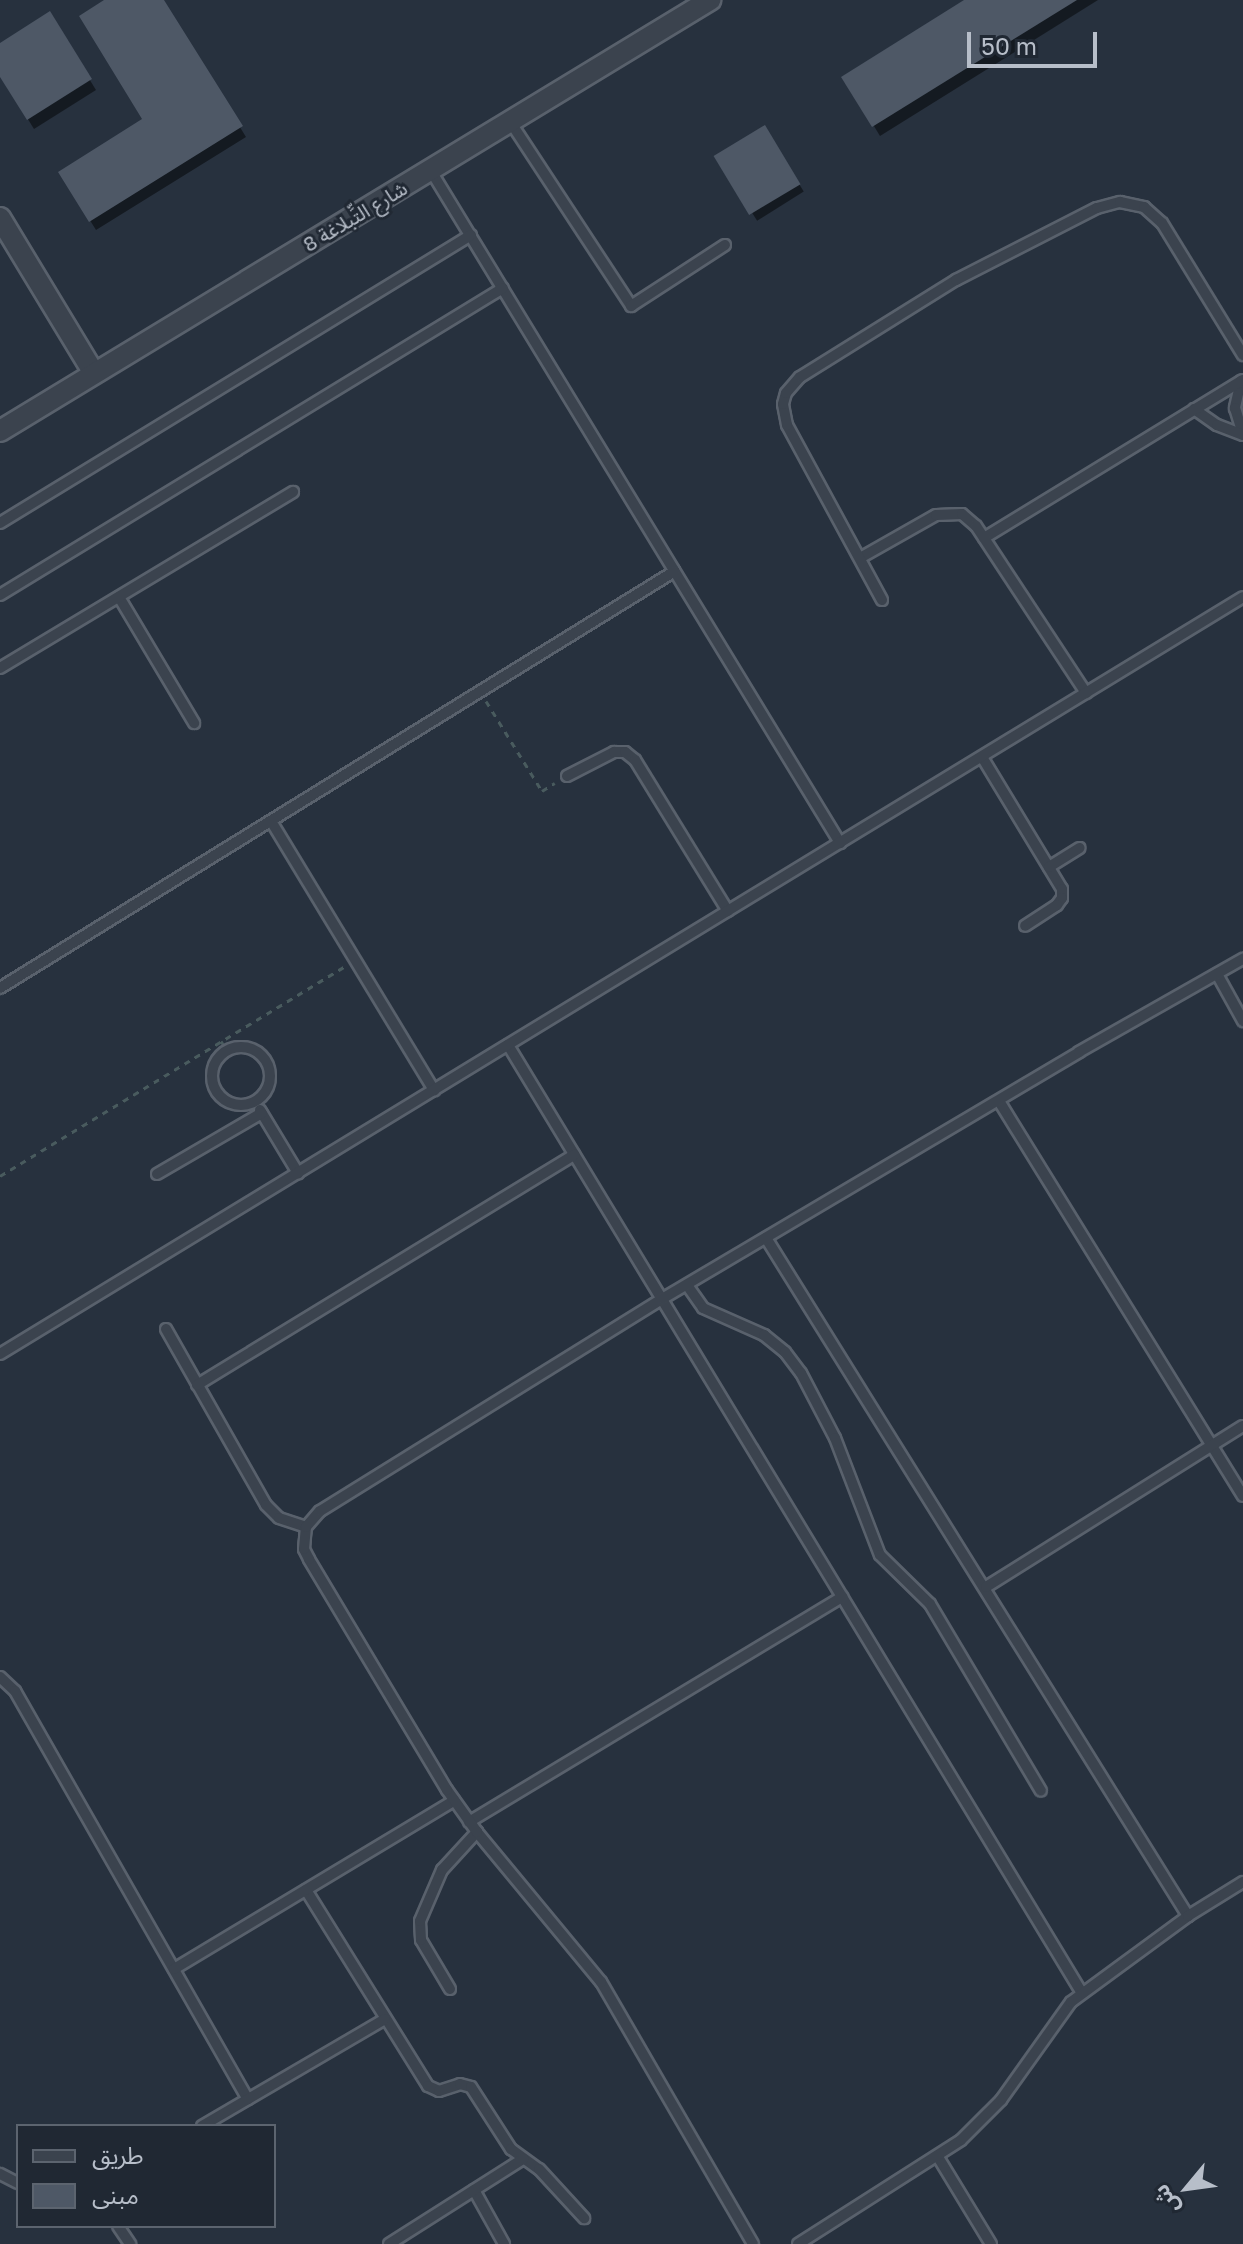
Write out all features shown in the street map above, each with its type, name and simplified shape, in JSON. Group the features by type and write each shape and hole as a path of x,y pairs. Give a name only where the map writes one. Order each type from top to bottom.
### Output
{"street":[{"name":"شارع التِّبلاغة 8","path":"0,431 710,0"},
{"path":"0,218 94,373"}],"lane":[{"path":"511,123 631,306 725,245"},
{"path":"431,171 840,843"},
{"path":"882,600 787,425 783,404 786,393 800,377 850,343 956,280 1097,208 1108,203 1132,203 1162,223 1243,355"},
{"path":"0,523 471,235"},
{"path":"0,595 503,288"},
{"path":"984,538 1242,381"},
{"path":"1242,381 1235,408 1243,435"},
{"path":"1194,409 1217,425 1243,435"},
{"path":"0,668 293,492"},
{"path":"860,558 944,512 962,514 984,538 1086,693"},
{"path":"0,988 675,571"},
{"path":"119,597 194,723"},
{"path":"0,1354 1243,597"},
{"path":"567,776 614,752 625,752 635,760 728,911"},
{"path":"982,757 1062,889 1062,898 1025,926"},
{"path":"271,821 434,1090"},
{"path":"1049,867 1079,848"},
{"path":"753,2244 601,1982 454,1801 309,1559 304,1549 306,1527 320,1511 662,1299 1243,959"},
{"path":"1217,974 1243,1021"},
{"path":"508,1045 1082,1993"},
{"path":"224,1046 252,1049 263,1056 270,1080 255,1101 230,1103 213,1084 212,1071 224,1046"},
{"path":"255,1101 298,1173"},
{"path":"999,1101 1243,1496"},
{"path":"157,1174 262,1113"},
{"path":"197,1385 574,1155"},
{"path":"766,1238 1188,1916"},
{"path":"687,1285 703,1308 764,1335 785,1352 801,1373 835,1438 880,1555 930,1604 1041,1791"},
{"path":"166,1329 266,1505 279,1518 306,1527"},
{"path":"986,1587 1243,1426"},
{"path":"469,1822 842,1597"},
{"path":"0,1677 15,1691 248,2099"},
{"path":"174,1969 454,1801"},
{"path":"450,1989 421,1940 420,1921 442,1870 477,1832"},
{"path":"798,2244 938,2157 972,2131 1001,2100 1062,2013 1082,1993 1188,1916 1243,1882"},
{"path":"306,1890 428,2086 439,2091 460,2084 471,2087 511,2149 539,2169 584,2218"},
{"path":"205,2124 385,2019"},
{"path":"938,2157 991,2244"},
{"path":"389,2244 523,2159"},
{"path":"474,2190 504,2244"}],"path":[{"path":"480,691 542,791 567,776"},
{"path":"0,1176 224,1046 355,960"}],"building":[{"path":"104,0 164,0 243,126 89,222 58,172 142,119 79,16"},
{"path":"964,0 1077,0 872,127 841,77"},
{"path":"50,11 92,79 27,120 0,77 0,43"},
{"path":"765,125 801,184 749,215 714,156"}]}
